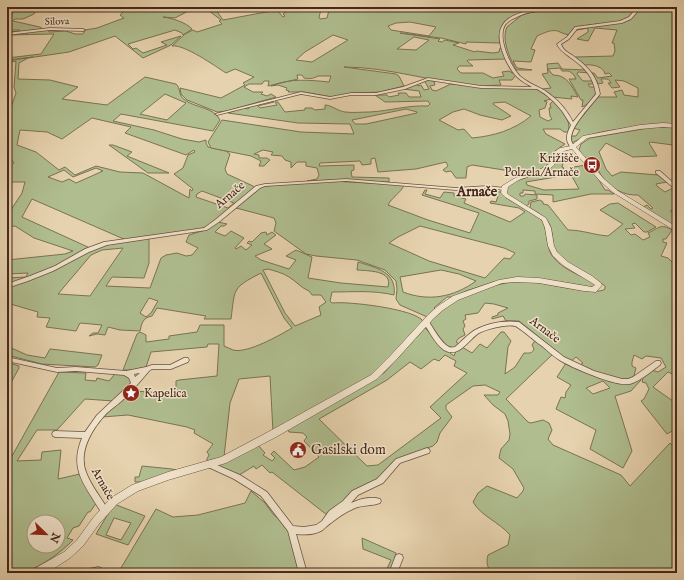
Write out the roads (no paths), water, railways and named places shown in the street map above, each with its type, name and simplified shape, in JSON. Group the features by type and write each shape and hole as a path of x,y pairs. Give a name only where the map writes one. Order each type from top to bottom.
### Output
{"street":[{"path":"7,21 12,7"},
{"name":"Silova","path":"31,7 39,10 48,7"},
{"path":"555,7 524,13 510,20 503,26 502,44 508,60 517,76 557,102 572,125"},
{"path":"636,7 636,11 626,20 583,27 574,30 568,38 559,44 561,49 575,58 595,78 598,94 572,125 568,144 602,180 616,192 676,229"},
{"name":"Silova","path":"7,34 50,29 83,30"},
{"path":"217,114 301,93 330,98 351,94 376,94 404,88 424,79 481,87 537,88"},
{"path":"38,573 52,569 80,543 114,501 135,488 168,476 210,465 266,438 374,377 388,365 426,322 441,308 461,295 507,280 546,282 594,290 598,288 599,285 596,282 574,270 554,254 550,246 548,225 544,219 511,199 504,193 505,186 517,179 544,170 551,165 556,153 562,149 573,148 585,137 640,127 663,125 677,126"},
{"path":"658,172 677,188"},
{"name":"Arnače","path":"7,286 21,282 56,267 96,246 106,243 125,242 205,229 258,187 265,185 346,180 456,189 488,187 504,189"},
{"name":"Arnače","path":"426,322 440,343 447,349 453,350 457,349 476,332 487,327 517,324 562,359 592,373 622,382 629,382 635,379 658,363"},
{"path":"7,359 57,370 76,369 125,373 152,368 171,367 186,360"},
{"name":"Arnače","path":"105,512 81,469 81,453 87,435 98,418 130,390 134,383 148,369"},
{"path":"125,373 132,376 134,383"},
{"path":"55,434 87,435"},
{"path":"324,524 332,513 346,503 355,493 380,481 398,461 427,451"},
{"path":"210,465 237,477 264,494 291,529 303,573"},
{"path":"291,529 302,531 318,529 356,503 368,500 377,500"},
{"path":"393,573 399,558"},
{"path":"88,573 98,571"}],"place":[{"name":"Križišče Polzela/Arnače","path":"592,165"},
{"name":"Kapelica","path":"131,393"},
{"name":"Gasilski dom","path":"298,450"}],"district":[{"name":"Arnače","path":"477,192"}]}
